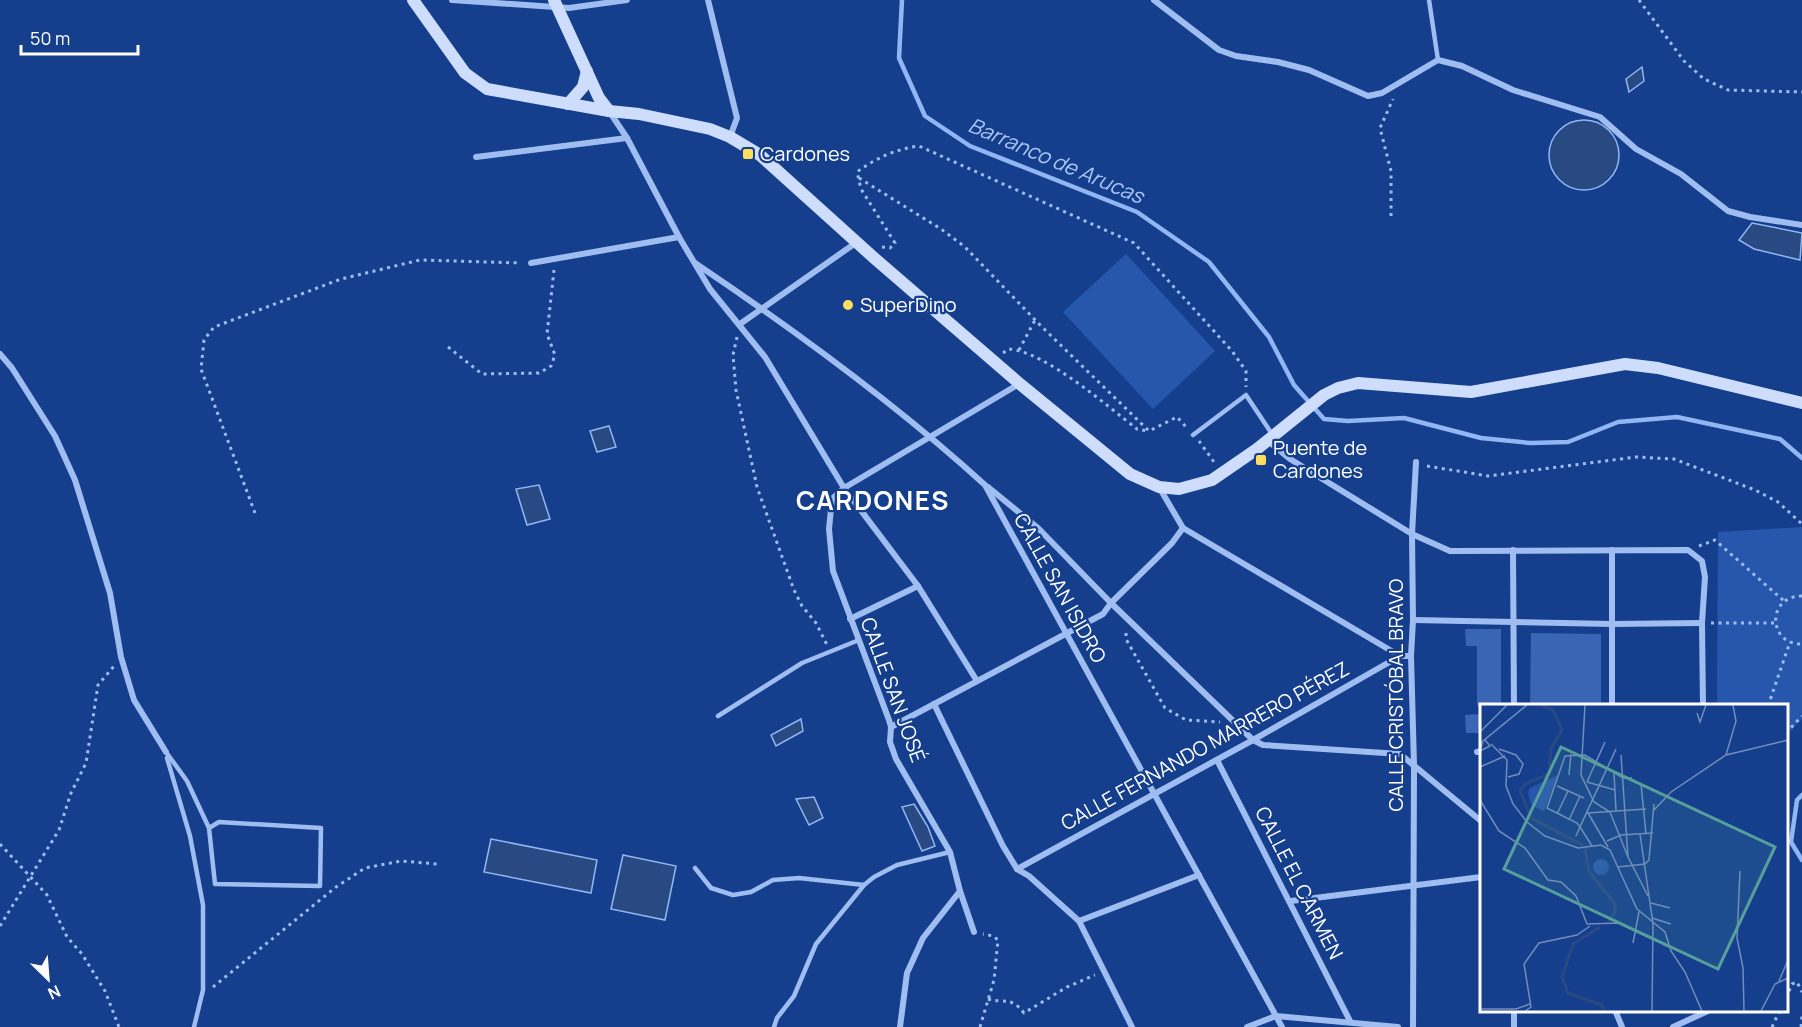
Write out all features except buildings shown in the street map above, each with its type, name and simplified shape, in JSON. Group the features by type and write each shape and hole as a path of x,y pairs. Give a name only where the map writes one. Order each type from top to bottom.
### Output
{"street":[{"path":"412,0 465,73 487,89 609,111 639,114 710,129 730,137 760,155 873,257 1020,384 1130,474 1159,487 1179,489 1212,480 1271,439 1324,395 1338,388 1358,383 1471,392 1625,364 1658,368 1802,403"},
{"path":"452,0 555,3 569,8 627,0"},
{"path":"708,0 736,110 737,118 730,137"},
{"path":"1154,0 1219,50 1236,56 1278,62 1309,70 1368,96 1382,93 1438,60 1462,66 1513,90 1600,117 1636,149 1681,174 1728,211 1750,217 1802,225"},
{"path":"555,3 599,98 627,138 679,237 710,289 765,357 844,488 918,586 977,681"},
{"path":"568,104 583,87 587,71"},
{"path":"476,157 627,138"},
{"path":"531,263 679,237"},
{"path":"740,324 857,242"},
{"name":"CALLE SAN ISIDRO","path":"694,263 833,360 932,436 985,485 1282,1027"},
{"path":"0,354 12,368 55,436 75,480 110,593 121,657 134,700 166,752"},
{"path":"844,488 1020,384"},
{"path":"1271,439 1290,459 1412,534 1450,551 1688,550 1702,561 1705,577 1702,623 1703,704"},
{"name":"CALLE CRISTÓBAL BRAVO","path":"1413,1027 1414,765 1411,656 1412,534 1416,462"},
{"path":"985,485 1038,528 1111,603 1253,740 1263,745 1400,754 1480,820"},
{"path":"1159,487 1183,528 1400,656"},
{"name":"CALLE SAN JOSÉ","path":"844,488 832,499 829,529 833,571 891,727 890,742 896,759 950,852 974,932"},
{"path":"891,727 1103,614 1111,603 1172,543 1183,528"},
{"path":"1513,550 1514,704"},
{"path":"1612,550 1612,704"},
{"path":"850,619 918,586"},
{"path":"1413,620 1612,624 1702,623"},
{"name":"CALLE FERNANDO MARRERO PÉREZ","path":"1017,869 1253,740 1400,656 1411,656"},
{"path":"934,704 1002,846 1017,869 1029,876 1079,921 1132,1027"},
{"name":"CALLE EL CARMEN","path":"1217,760 1350,1021"},
{"path":"1079,921 1199,875"},
{"path":"1290,901 1480,877"},
{"path":"900,1027 907,973 923,938 960,891"},
{"path":"1615,1012 1622,1027"},
{"path":"1672,1027 1708,1012"},
{"path":"1247,1027 1276,1016 1398,1027"}],"lane":[{"path":"1429,0 1438,60"},
{"path":"1194,435 1246,396 1271,439"},
{"path":"718,716 802,663 859,640"},
{"path":"166,752 187,781 209,828 215,884 320,886 321,828 219,822 209,828"},
{"path":"166,752 190,836 203,905 203,990 194,1027"},
{"path":"774,1027 777,1018 794,996 816,944 864,885 897,865 950,852"},
{"path":"695,868 711,888 732,894 751,892 773,880 782,879 799,878 864,885"}],"path":[{"path":"1640,0 1684,61 1704,79 1728,90 1802,92"},
{"path":"1391,216 1390,171 1380,128 1393,104 1395,86"},
{"path":"873,257 883,246 890,248 895,243 861,189 857,172 871,162 903,148 919,147 1134,243 1232,351 1246,371 1246,396"},
{"path":"858,178 941,229 965,247 1035,320 1149,431"},
{"path":"448,347 482,374 539,373 551,366 555,355 547,334 555,259"},
{"path":"255,513 201,369 204,340 214,327 341,279 420,260 531,263"},
{"path":"1019,350 1035,320"},
{"path":"740,324 732,355 736,390 757,487 794,590 802,606 816,623 830,652"},
{"path":"994,361 1009,349 1019,350 1061,371 1137,429 1149,431 1177,417 1206,450 1221,474"},
{"path":"1416,462 1436,469 1488,476 1636,457 1674,459 1755,490 1778,502 1802,524"},
{"path":"1688,550 1715,540 1784,601"},
{"path":"1802,596 1784,601 1777,611 1775,623 1783,638 1802,644"},
{"path":"1126,617 1126,639 1165,708 1186,720 1237,723"},
{"path":"1702,623 1775,623"},
{"path":"1769,704 1790,642"},
{"path":"0,926 59,830 71,793 86,763 98,685 121,657"},
{"path":"1787,731 1802,716"},
{"path":"0,844 47,895 67,937 82,954 105,991 119,1027"},
{"path":"203,990 214,987 336,887 366,868 401,861 437,864"},
{"path":"974,932 993,936 998,940 994,980 980,1027"},
{"path":"988,999 1011,1001 1024,1013 1067,987 1104,971"},
{"path":"1787,994 1792,984 1797,982 1802,992"},
{"path":"1772,1027 1780,1012"},
{"path":"1801,1027 1802,1016"}],"shaded area":[{"path":"1642,67 1644,81 1629,92 1626,79"},
{"path":"1584,120 1603,126 1613,136 1619,155 1613,174 1603,184 1584,190 1565,184 1555,174 1549,155 1555,136 1565,126"},
{"path":"1752,223 1802,233 1800,260 1754,249 1739,240"},
{"path":"1126,254 1215,351 1153,409 1063,312"},
{"path":"609,426 616,447 597,452 590,431"},
{"path":"539,485 550,519 527,525 516,489"},
{"path":"1802,527 1802,719 1787,734 1787,704 1717,704 1718,532"},
{"path":"801,719 803,731 776,746 771,735"},
{"path":"814,797 823,818 809,825 796,799"},
{"path":"914,804 928,827 935,846 922,851 902,807"},
{"path":"491,839 597,860 591,893 484,872"},
{"path":"623,855 676,866 665,920 611,909"}],"waterway":[{"name":"Barranco de Arucas","path":"902,0 899,58 925,116 970,146 1137,212 1209,262 1269,337 1294,385 1324,419 1348,421 1404,418 1481,438 1530,443 1568,442 1618,422 1677,417 1780,439 1802,458"},
{"name":"Barranco de Arucas","path":"1802,795 1797,800 1791,842 1802,860"}],"place":[{"name":"Cardones","path":"748,154"},
{"name":"SuperDino","path":"848,305"},
{"name":"Puente de Cardones","path":"1261,460"}],"district":[{"name":"CARDONES","path":"873,501"}]}
